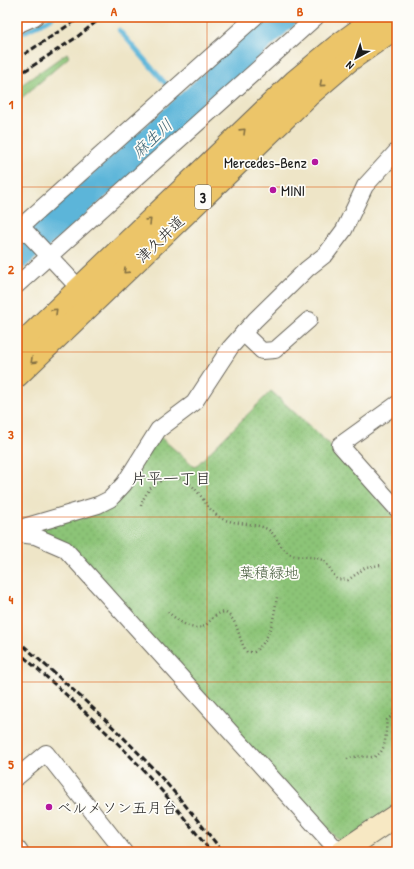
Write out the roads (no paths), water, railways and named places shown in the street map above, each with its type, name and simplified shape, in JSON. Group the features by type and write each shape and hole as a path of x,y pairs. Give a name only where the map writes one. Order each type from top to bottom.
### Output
{"main road":[{"name":"津久井道","path":"17,348 295,81 337,46 377,17"},
{"name":"津久井道","path":"17,376 308,96 350,60 397,27"}],"street":[{"path":"17,25 35,17"},
{"path":"79,288 47,253 20,227 254,17"},
{"path":"17,285 47,253 316,17"},
{"path":"17,529 98,505 110,499 124,484 158,430 201,396 230,348 243,333 280,294 326,254 344,230 365,186 397,151"},
{"path":"243,333 262,351 275,350 309,320"},
{"path":"397,404 340,445 397,509"},
{"path":"17,534 36,536 64,549 341,852 396,817"},
{"path":"17,777 46,753 124,852"},
{"path":"17,848 20,852"}],"waterway":[{"path":"17,36 53,17"},
{"name":"麻生川","path":"17,257 127,161 284,17"},
{"path":"119,30 185,106"}],"railway":[{"path":"17,59 81,17"},
{"path":"17,76 77,37 102,17"},
{"path":"17,640 83,699 131,745 176,794 223,852"},
{"path":"17,651 76,704 133,759 183,816 211,852"}],"place":[{"name":"Mercedes-Benz","path":"315,162"},
{"name":"MINI","path":"273,190"},
{"name":"ベルメソン五月台","path":"49,807"}],"district":[{"name":"片平一丁目","path":"171,478"}],"park label":[{"name":"葉積緑地","path":"269,572"}]}
